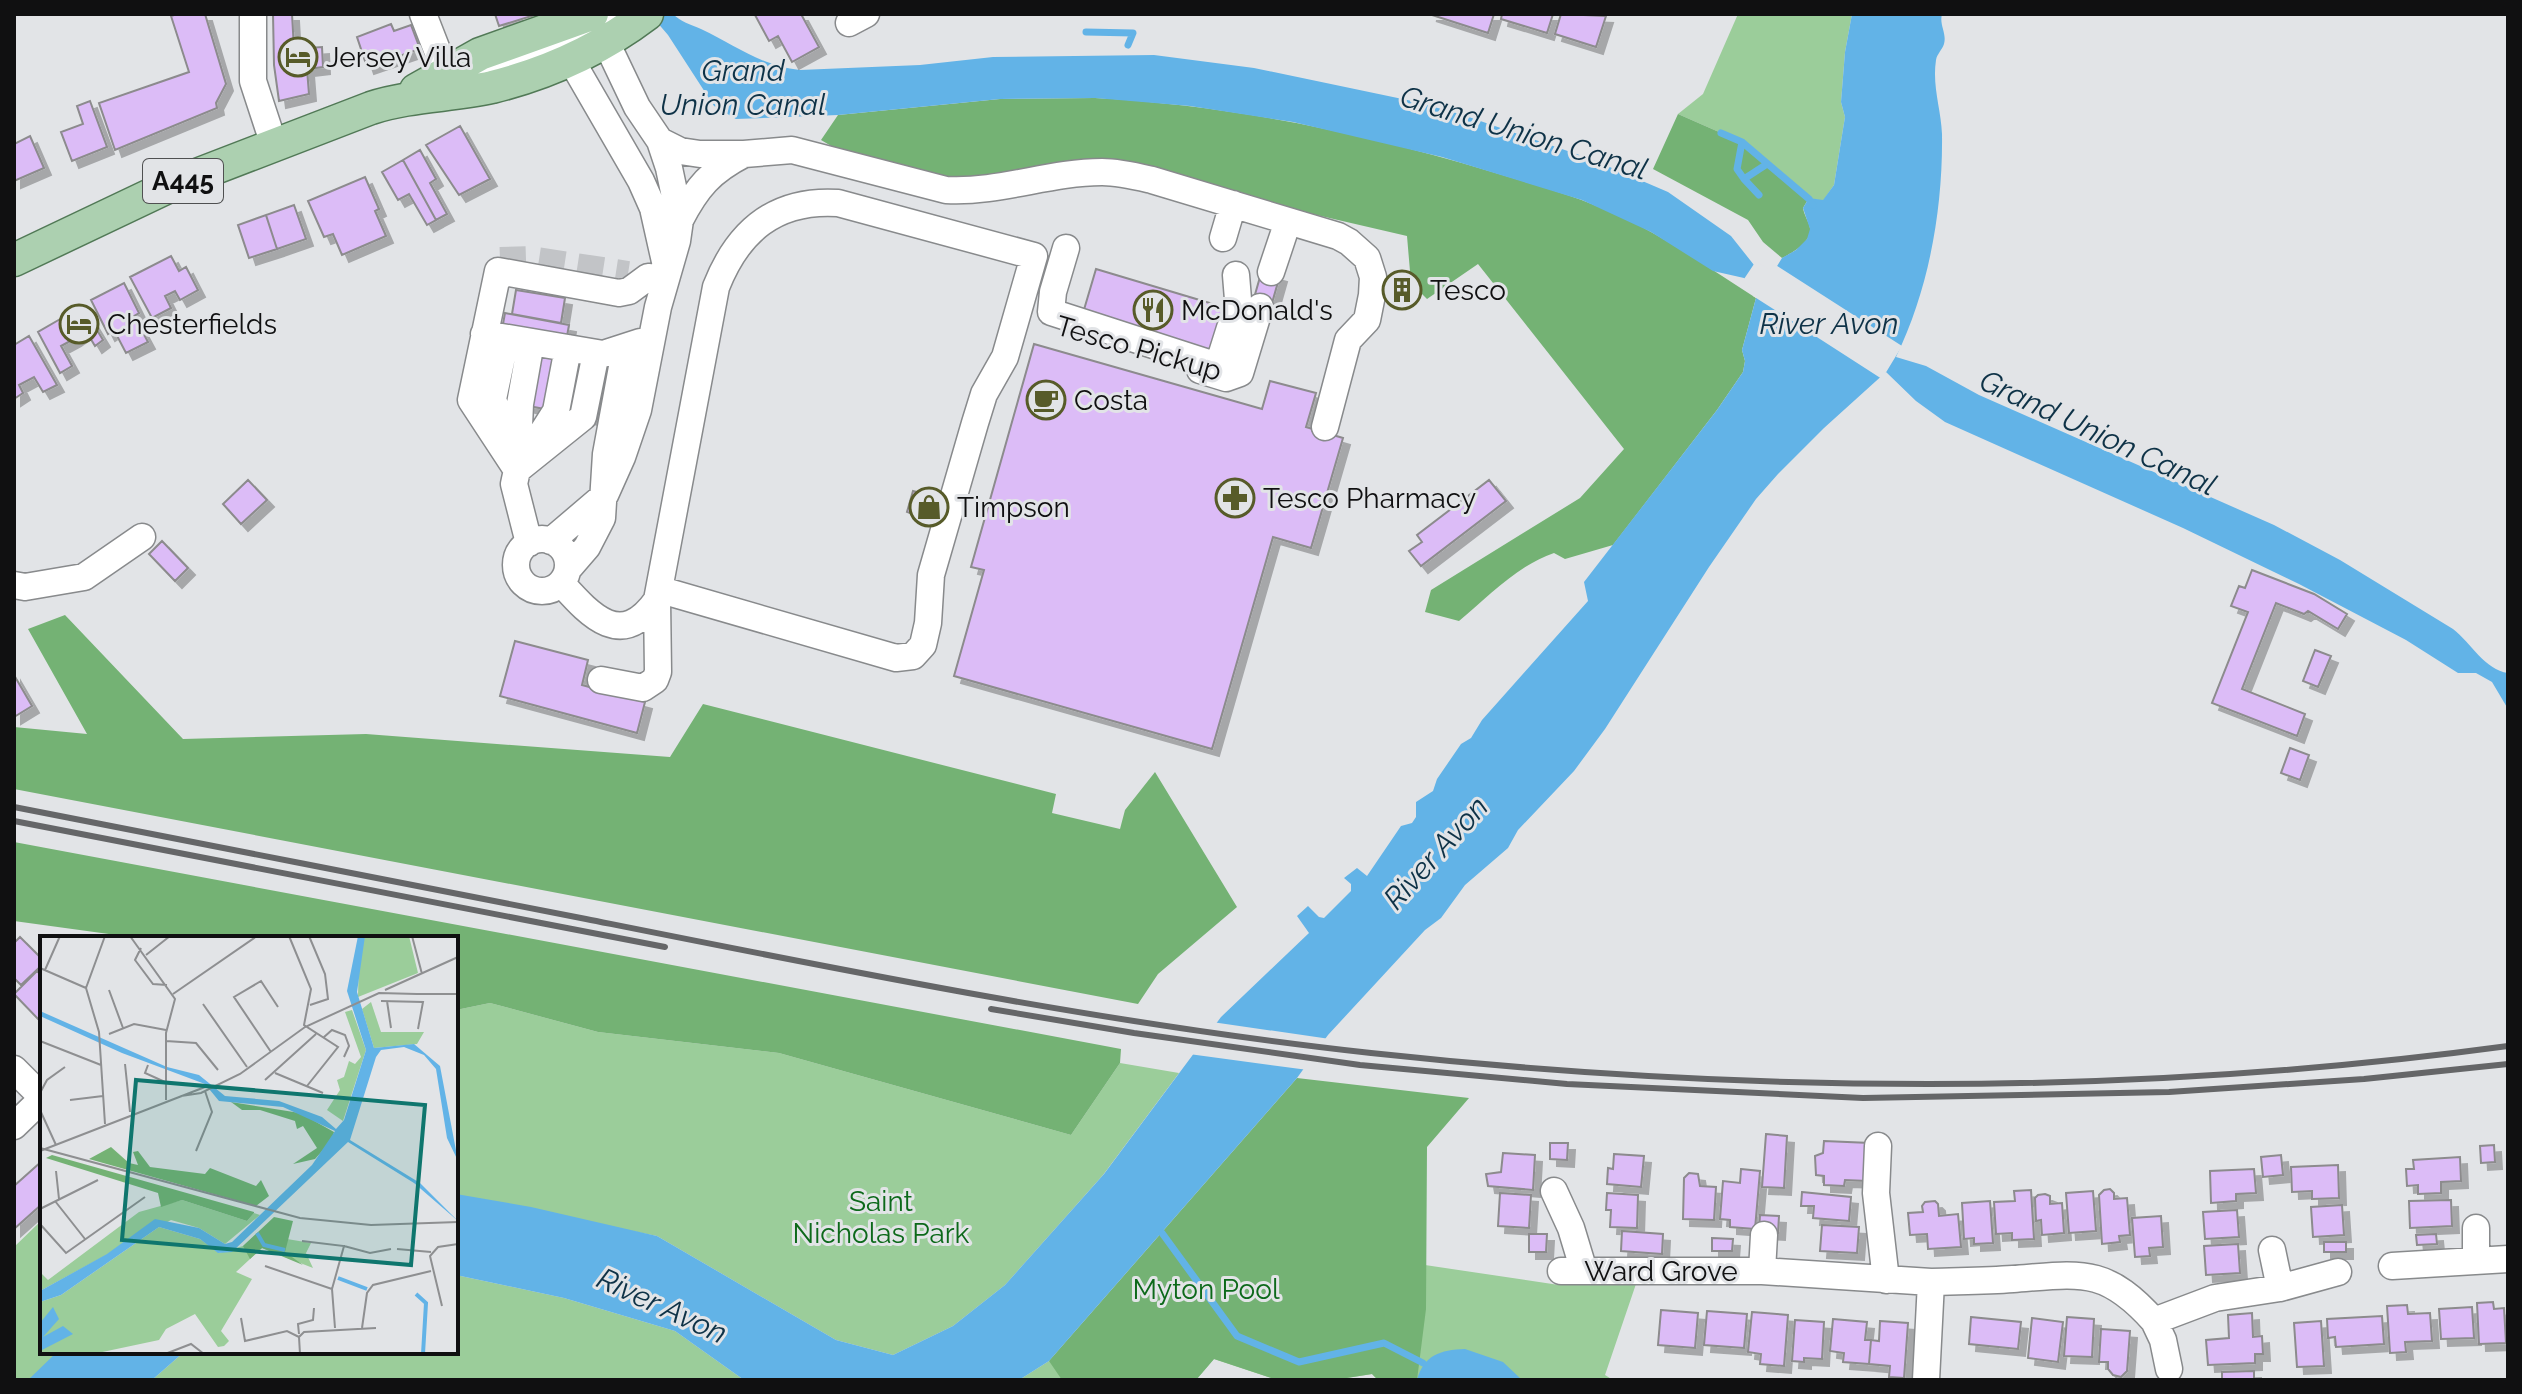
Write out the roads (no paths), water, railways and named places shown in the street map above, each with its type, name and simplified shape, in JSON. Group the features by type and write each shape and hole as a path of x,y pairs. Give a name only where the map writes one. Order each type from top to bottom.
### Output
{"main road":[{"name":"A445","path":"14,260 176,183 402,98 480,54 592,34 645,15"},
{"name":"A445","path":"402,98 490,87 538,73 592,34"}],"street":[{"path":"253,14 253,81 274,145"},
{"path":"423,14 446,73"},
{"path":"517,470 493,399 507,338 499,265 619,293 629,291 652,275 677,241 680,220 673,182 660,141 592,34"},
{"path":"592,34 656,220 652,275 631,436 605,495 602,518 587,547 564,576 547,591 531,589 519,578 518,554 540,542 605,495"},
{"path":"660,141 686,152 732,160 792,150 946,190 970,191 1081,174 1121,174 1233,204 1349,242 1367,258 1373,277 1372,295 1367,320 1348,340 1325,427"},
{"path":"680,220 698,190 732,160"},
{"path":"601,680 643,688 655,680 658,672 659,595 712,305 729,259 757,225 777,213 806,203 838,203 1034,256 1005,357 979,408 931,575 926,634 923,645 913,656 896,658 659,595"},
{"path":"1223,238 1233,204"},
{"path":"1271,272 1288,221"},
{"path":"1066,248 1053,292 1051,312 1218,366 1231,365 1250,308 1236,275"},
{"name":"Tesco Pickup","path":"1018,312 1226,378 1240,373 1250,308"},
{"path":"507,338 603,354 642,341"},
{"path":"568,348 556,411 517,470 514,484 540,542 564,552 564,576 597,620 616,625 637,621 659,595"},
{"path":"517,470 583,417 596,353"},
{"path":"14,585 25,587 84,577 142,537"},
{"path":"14,1069 40,1096"},
{"path":"14,1126 40,1100"},
{"path":"1878,1146 1876,1193 1886,1280"},
{"name":"Ward Grove","path":"1554,1191 1571,1228 1573,1271 1762,1271 1931,1282 2080,1275 2108,1282 2120,1289 2154,1321 2163,1340 2169,1369"},
{"path":"2476,1228 2476,1261"},
{"name":"Ward Grove","path":"1762,1271 1764,1235"},
{"path":"2272,1250 2280,1288"},
{"path":"2392,1266 2508,1259"},
{"path":"2154,1321 2215,1298 2280,1288 2338,1272"},
{"path":"1926,1380 1931,1282"}],"water":[{"path":"650,14 673,14 761,59 800,70 920,65 993,57 1154,55 1254,68 1412,101 1460,114 1591,159 1668,192 1731,236 1754,265 1771,276 1782,258 1807,239 1810,229 1803,208 1809,198 1823,200 1834,185 1845,117 1841,102 1852,14 1942,14 1945,40 1935,70 1942,134 1937,220 1917,304 1896,357 1926,366 1979,395 2274,525 2340,560 2453,629 2492,667 2508,673 2508,709 2492,682 2476,673 2458,673 2406,640 2299,584 2183,528 1945,422 1916,401 1886,372 1824,428 1756,499 1605,729 1574,771 1518,830 1508,848 1465,885 1441,918 1425,930 1328,1035 1297,1078 1049,1361 1019,1380 744,1380 675,1331 564,1298 458,1275 458,1194 531,1207 657,1236 836,1340 893,1355 953,1326 1005,1285 1104,1174 1221,1017 1309,933 1297,916 1308,906 1324,918 1351,891 1351,884 1344,878 1357,868 1367,876 1401,826 1412,823 1416,817 1416,802 1433,791 1437,779 1461,744 1471,738 1482,720 1588,601 1584,582 1743,372 1745,361 1742,350 1761,290 1744,278 1713,271 1651,232 1582,200 1442,157 1293,122 1190,106 1095,98 1000,99 838,115 736,119 714,106 668,35"},
{"path":"1465,1349 1503,1362 1522,1380 1417,1380 1429,1359 1448,1351"},
{"path":"55,1354 182,1354 152,1380 28,1380"}],"waterway":[{"path":"1086,32 1133,33 1128,45"},
{"path":"1721,133 1742,142 1813,205"},
{"path":"1742,142 1737,169 1744,179 1767,164"},
{"path":"1744,179 1759,195"},
{"path":"1162,1233 1237,1336 1299,1362 1384,1343 1423,1363"}],"tunnel":[{"path":"500,260 530,259 628,274"}],"railway":[{"path":"14,807 781,958 1075,1012 1272,1041 1513,1067 1798,1082 1940,1084 2083,1081 2367,1063 2508,1046"},
{"path":"14,821 665,947"},
{"path":"991,1009 1360,1065 1567,1084 1863,1098 2169,1092 2364,1079 2508,1064"}],"place":[{"name":"Jersey Villa","path":"298,57"},
{"name":"Tesco","path":"1402,290"},
{"name":"McDonald's","path":"1153,310"},
{"name":"Chesterfields","path":"79,324"},
{"name":"Costa","path":"1046,400"},
{"name":"Tesco Pharmacy","path":"1235,498"},
{"name":"Timpson","path":"929,507"}],"water label":[{"name":"Grand Union Canal","path":"743,88"},
{"name":"Grand Union Canal","path":"1524,133"},
{"name":"River Avon","path":"1829,324"},
{"name":"Grand Union Canal","path":"2098,433"},
{"name":"River Avon","path":"1436,853"},
{"name":"River Avon","path":"662,1306"}],"park label":[{"name":"Saint Nicholas Park","path":"881,1217"},
{"name":"Myton Pool","path":"1206,1289"}]}
